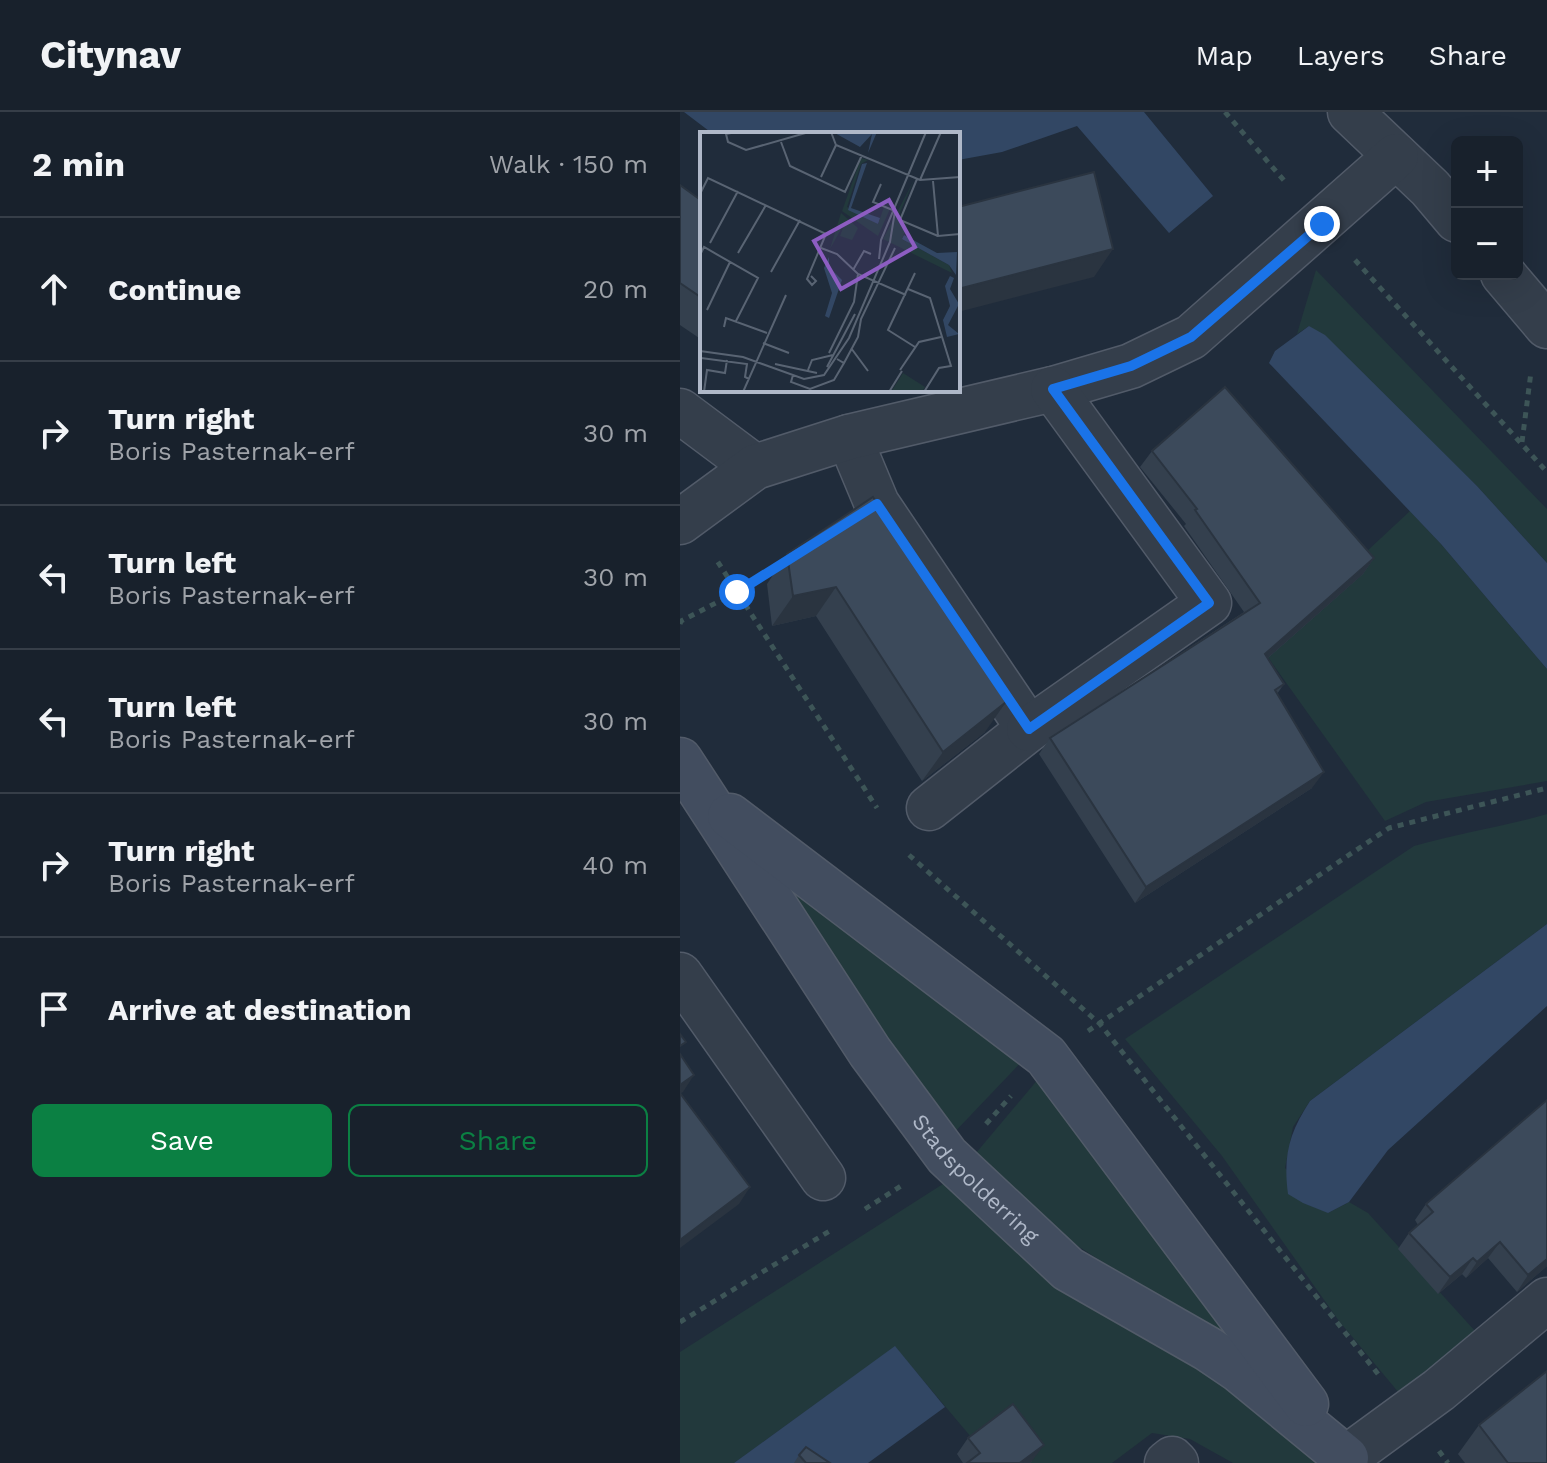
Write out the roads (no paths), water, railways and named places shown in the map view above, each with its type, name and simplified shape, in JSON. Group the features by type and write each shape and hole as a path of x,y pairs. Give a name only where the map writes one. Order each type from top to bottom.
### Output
{"street":[{"path":"1350,112 1430,188 1451,213"},
{"path":"684,519 755,467 849,437 1053,389 1131,366 1191,337 1396,156"},
{"path":"1508,280 1542,321"},
{"path":"929,808 1029,729 1209,603 1053,389"},
{"path":"680,411 755,467"},
{"path":"849,437 877,504 1029,729"},
{"name":"Stadspolderring","path":"680,760 870,1052 947,1156 1068,1269 1239,1370 1348,1460"},
{"name":"Stadspolderring","path":"705,798 1046,1056 1348,1460"},
{"path":"680,975 823,1178"},
{"path":"1348,1460 1547,1300"},
{"path":"1167,1463 1172,1459 1176,1463"}],"water":[{"path":"684,112 1144,112 1213,196 1169,233 1077,126 1002,152 960,160 960,132 710,132"},
{"path":"1309,326 1325,335 1477,486 1547,563 1547,669 1441,544 1269,363 1275,351"},
{"path":"1547,924 1547,1006 1388,1150 1349,1202 1328,1213 1288,1194 1286,1168 1289,1145 1310,1101"},
{"path":"895,1346 945,1407 868,1463 734,1463"}]}
